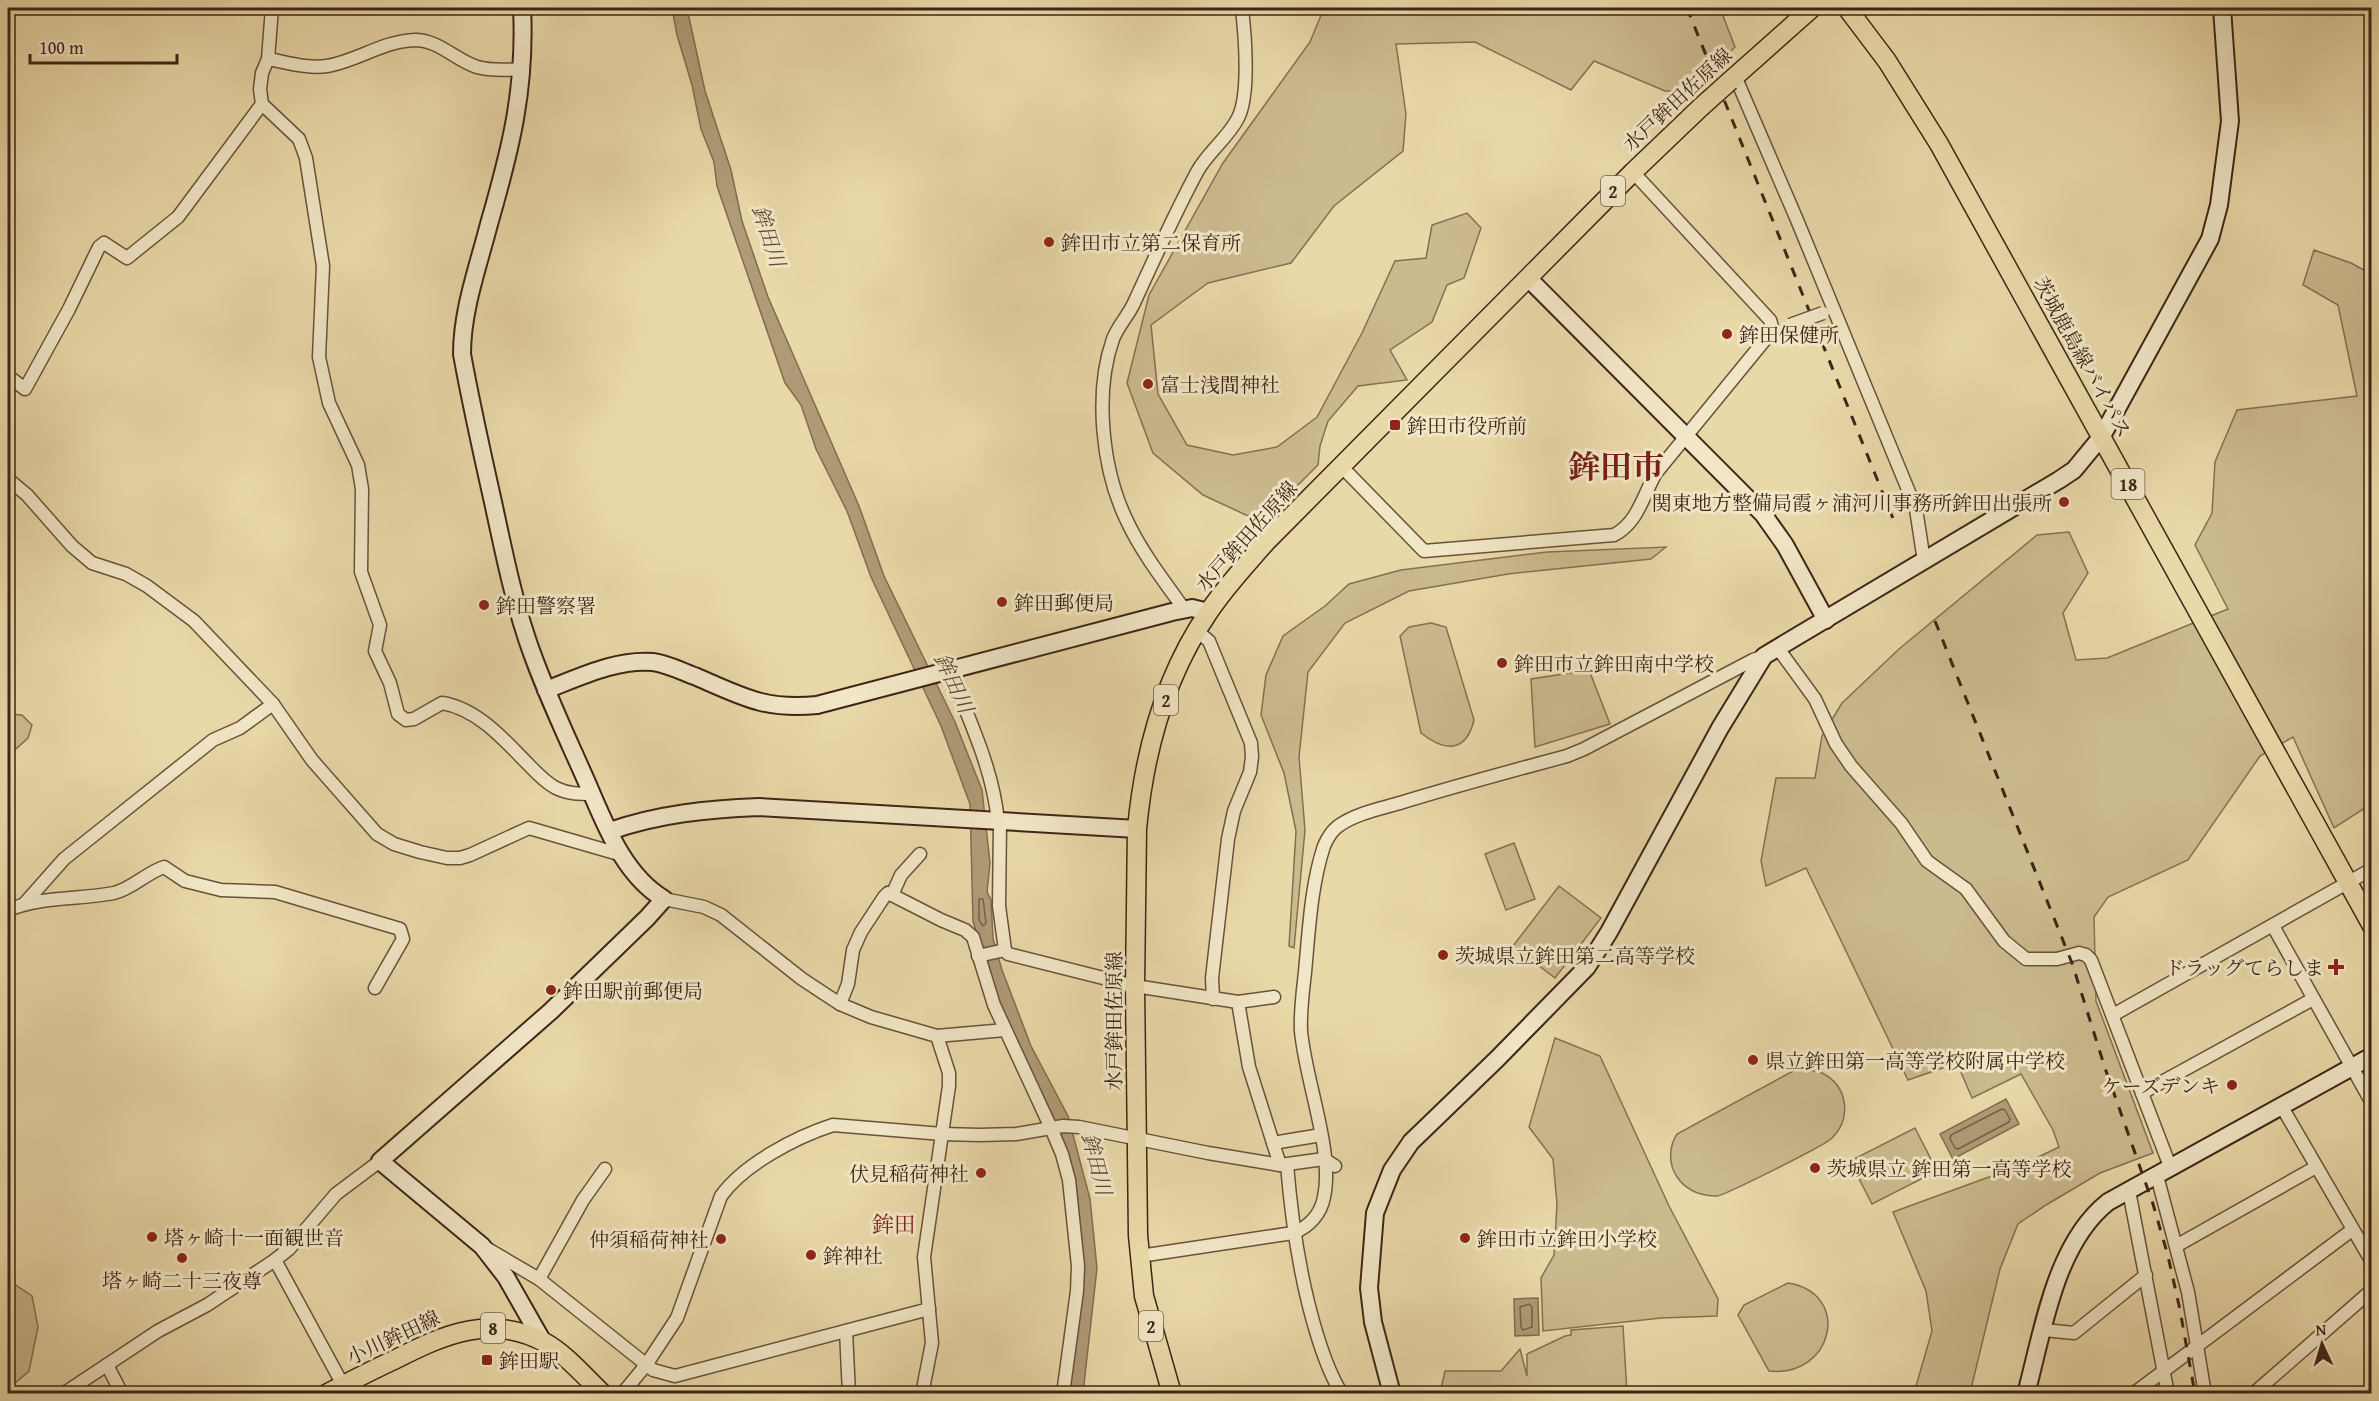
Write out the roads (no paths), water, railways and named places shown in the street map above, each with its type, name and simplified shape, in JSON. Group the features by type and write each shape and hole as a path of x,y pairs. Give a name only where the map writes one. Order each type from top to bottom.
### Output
{"main road":[{"name":"水戸鉾田佐原線","path":"1172,1394 1146,1308 1140,1256 1135,986 1137,829 1144,772 1169,691 1208,612 1223,591 1266,542 1633,172 1732,78 1812,8"},
{"name":"茨城鹿島線バイパス","path":"1846,8 1887,61 1939,144 2372,926"},
{"name":"小川鉾田線","path":"326,1394 430,1341 465,1330 489,1328 524,1334 554,1348 603,1394"}],"street":[{"path":"272,8 268,59 262,73 260,89 262,104 299,139 306,158 322,266 319,357 329,403 358,465 362,489 361,572 381,625 375,651 390,683 398,714 406,720 414,719 442,703 457,705 508,744 538,775 555,788 572,794 592,794"},
{"path":"522,8 522,69 518,105 510,147 467,306 462,354 511,584 528,642 546,690 592,794 622,855 650,891 664,899 704,907 721,915 802,980 840,1004 902,1028 937,1036 1005,1030"},
{"path":"1140,1256 1293,1233 1304,1229 1313,1220 1324,1199 1329,1162 1321,1135 1303,1044 1301,1008 1314,893 1322,854 1330,833 1346,821 1362,814 1440,790 1567,756 1584,749 1826,620 2074,470 2102,436 2204,253 2219,205 2230,121 2222,8"},
{"path":"1184,609 1156,571 1126,521 1109,471 1103,428 1103,400 1114,337 1132,307 1178,208 1202,164 1239,117 1243,100 1245,66 1242,9"},
{"path":"268,59 323,66 382,46 416,40 430,42 476,67 497,70 522,69"},
{"path":"1732,78 1828,311 1916,509 1924,561"},
{"path":"8,376 25,389 69,309 99,247 104,243 127,258 178,217 262,104"},
{"path":"1633,172 1770,320 1773,330"},
{"path":"1528,278 1747,497 1776,530 1826,620"},
{"path":"1342,467 1424,552 1614,535 1626,529 1637,514 1656,472 1773,330 1828,311"},
{"path":"8,479 27,495 72,546 92,563 126,574 147,586 194,621 273,704 312,760 377,834 394,844 420,852 447,858 460,858 529,828 622,855"},
{"path":"546,690 614,666 654,662 672,667 755,701 792,707 817,705 1184,609 1198,608 1208,612"},
{"path":"1197,631 1209,641 1251,743 1250,772 1234,812 1228,839 1212,978 1213,999"},
{"path":"1770,651 1815,699 1836,744 1900,823 1927,861 1965,889 2004,941 2026,958 2057,959 2079,953 2091,960 2142,1093 2164,1173 2176,1246 2188,1292 2205,1394"},
{"path":"1392,1394 1370,1302 1370,1208 1411,1142 1587,968 1720,728 1770,651"},
{"path":"948,672 986,764 995,794 999,906 1004,951"},
{"path":"26,903 64,859 213,740 240,728 273,704"},
{"path":"610,831 664,816 737,808 786,808 1137,829"},
{"path":"892,895 901,876 920,854"},
{"path":"8,910 26,903 116,892 134,884 152,871 164,867 185,881 221,890 275,892 400,929 403,939 375,988"},
{"path":"2113,1015 2372,869"},
{"path":"840,1004 848,984 854,950 861,932 888,893 965,930 973,937 1005,1030 1053,1127 1069,1180 1078,1266 1077,1291 1063,1394"},
{"path":"63,1394 158,1331 207,1305 289,1249 336,1194 380,1161 551,1011 664,899"},
{"path":"2273,926 2372,1103"},
{"path":"980,956 1004,951 1017,958 1135,986 1213,999 1238,1002 1275,997"},
{"path":"2142,1093 2313,999"},
{"path":"1238,1002 1249,1067 1273,1143 1284,1165 1293,1233 1306,1300 1323,1353 1342,1394"},
{"path":"922,1394 932,1343 924,1257 949,1080 937,1036"},
{"path":"2026,1394 2059,1273 2074,1240 2098,1210 2372,1056"},
{"path":"2282,1107 2372,1262"},
{"path":"622,1394 646,1365 677,1318 721,1196 728,1186 748,1169 817,1130 833,1125 942,1134 1016,1134 1053,1127 1079,1127 1208,1153 1284,1165 1329,1162"},
{"path":"1273,1143 1321,1135"},
{"path":"380,1161 482,1246 539,1279 646,1365 660,1373 675,1376 929,1309"},
{"path":"2176,1246 2316,1167"},
{"path":"539,1279 583,1200 605,1169"},
{"path":"2129,1191 2168,1394"},
{"path":"2133,1394 2164,1368 2352,1230"},
{"path":"482,1246 506,1277 543,1342"},
{"path":"275,1260 343,1385"},
{"path":"2043,1330 2074,1333 2146,1275"},
{"path":"2253,1394 2372,1290"},
{"path":"846,1331 849,1394"},
{"path":"107,1365 122,1394"}],"water":[{"path":"672,8 687,8 705,91 731,170 742,221 768,297 859,506 884,576 955,722 982,790 990,863 987,892 991,900 993,939 1002,970 1031,1046 1068,1116 1090,1199 1097,1268 1083,1393 1069,1393 1082,1264 1077,1190 994,997 973,921 970,804 941,726 871,577 847,511 816,449 801,405 785,383 717,186 714,162 701,129"},
{"path":"2006,1099 2019,1124 1953,1159 1940,1134"},
{"path":"1538,1298 1539,1335 1515,1336 1514,1299"}],"railway":[{"path":"1687,8 1896,526"},
{"path":"1935,621 2072,963 2105,1068 2153,1204 2168,1256 2195,1394"}],"place":[{"name":"鉾田市立第二保育所","path":"1049,242"},
{"name":"鉾田保健所","path":"1727,334"},
{"name":"富士浅間神社","path":"1148,384"},
{"name":"鉾田市役所前","path":"1395,425"},
{"name":"関東地方整備局霞ヶ浦河川事務所鉾田出張所","path":"2064,502"},
{"name":"鉾田郵便局","path":"1002,602"},
{"name":"鉾田警察署","path":"484,605"},
{"name":"鉾田市立鉾田南中学校","path":"1502,663"},
{"name":"茨城県立鉾田第二高等学校","path":"1443,955"},
{"name":"ドラッグてらしま","path":"2336,967"},
{"name":"鉾田駅前郵便局","path":"551,990"},
{"name":"県立鉾田第一高等学校附属中学校","path":"1753,1060"},
{"name":"ケーズデンキ","path":"2232,1085"},
{"name":"茨城県立 鉾田第一高等学校","path":"1815,1168"},
{"name":"伏見稲荷神社","path":"981,1173"},
{"name":"塔ヶ崎十一面観世音","path":"152,1237"},
{"name":"鉾田市立鉾田小学校","path":"1465,1238"},
{"name":"仲須稲荷神社","path":"721,1239"},
{"name":"鉾神社","path":"811,1255"},
{"name":"塔ヶ崎二十三夜尊","path":"182,1258"},
{"name":"鉾田駅","path":"487,1360"}],"district":[{"name":"鉾田市","path":"1616,466"},
{"name":"鉾田","path":"894,1224"}],"water label":[{"name":"鉾田川","path":"769,236"},
{"name":"鉾田川","path":"954,683"},
{"name":"鉾田川","path":"1097,1164"}]}
